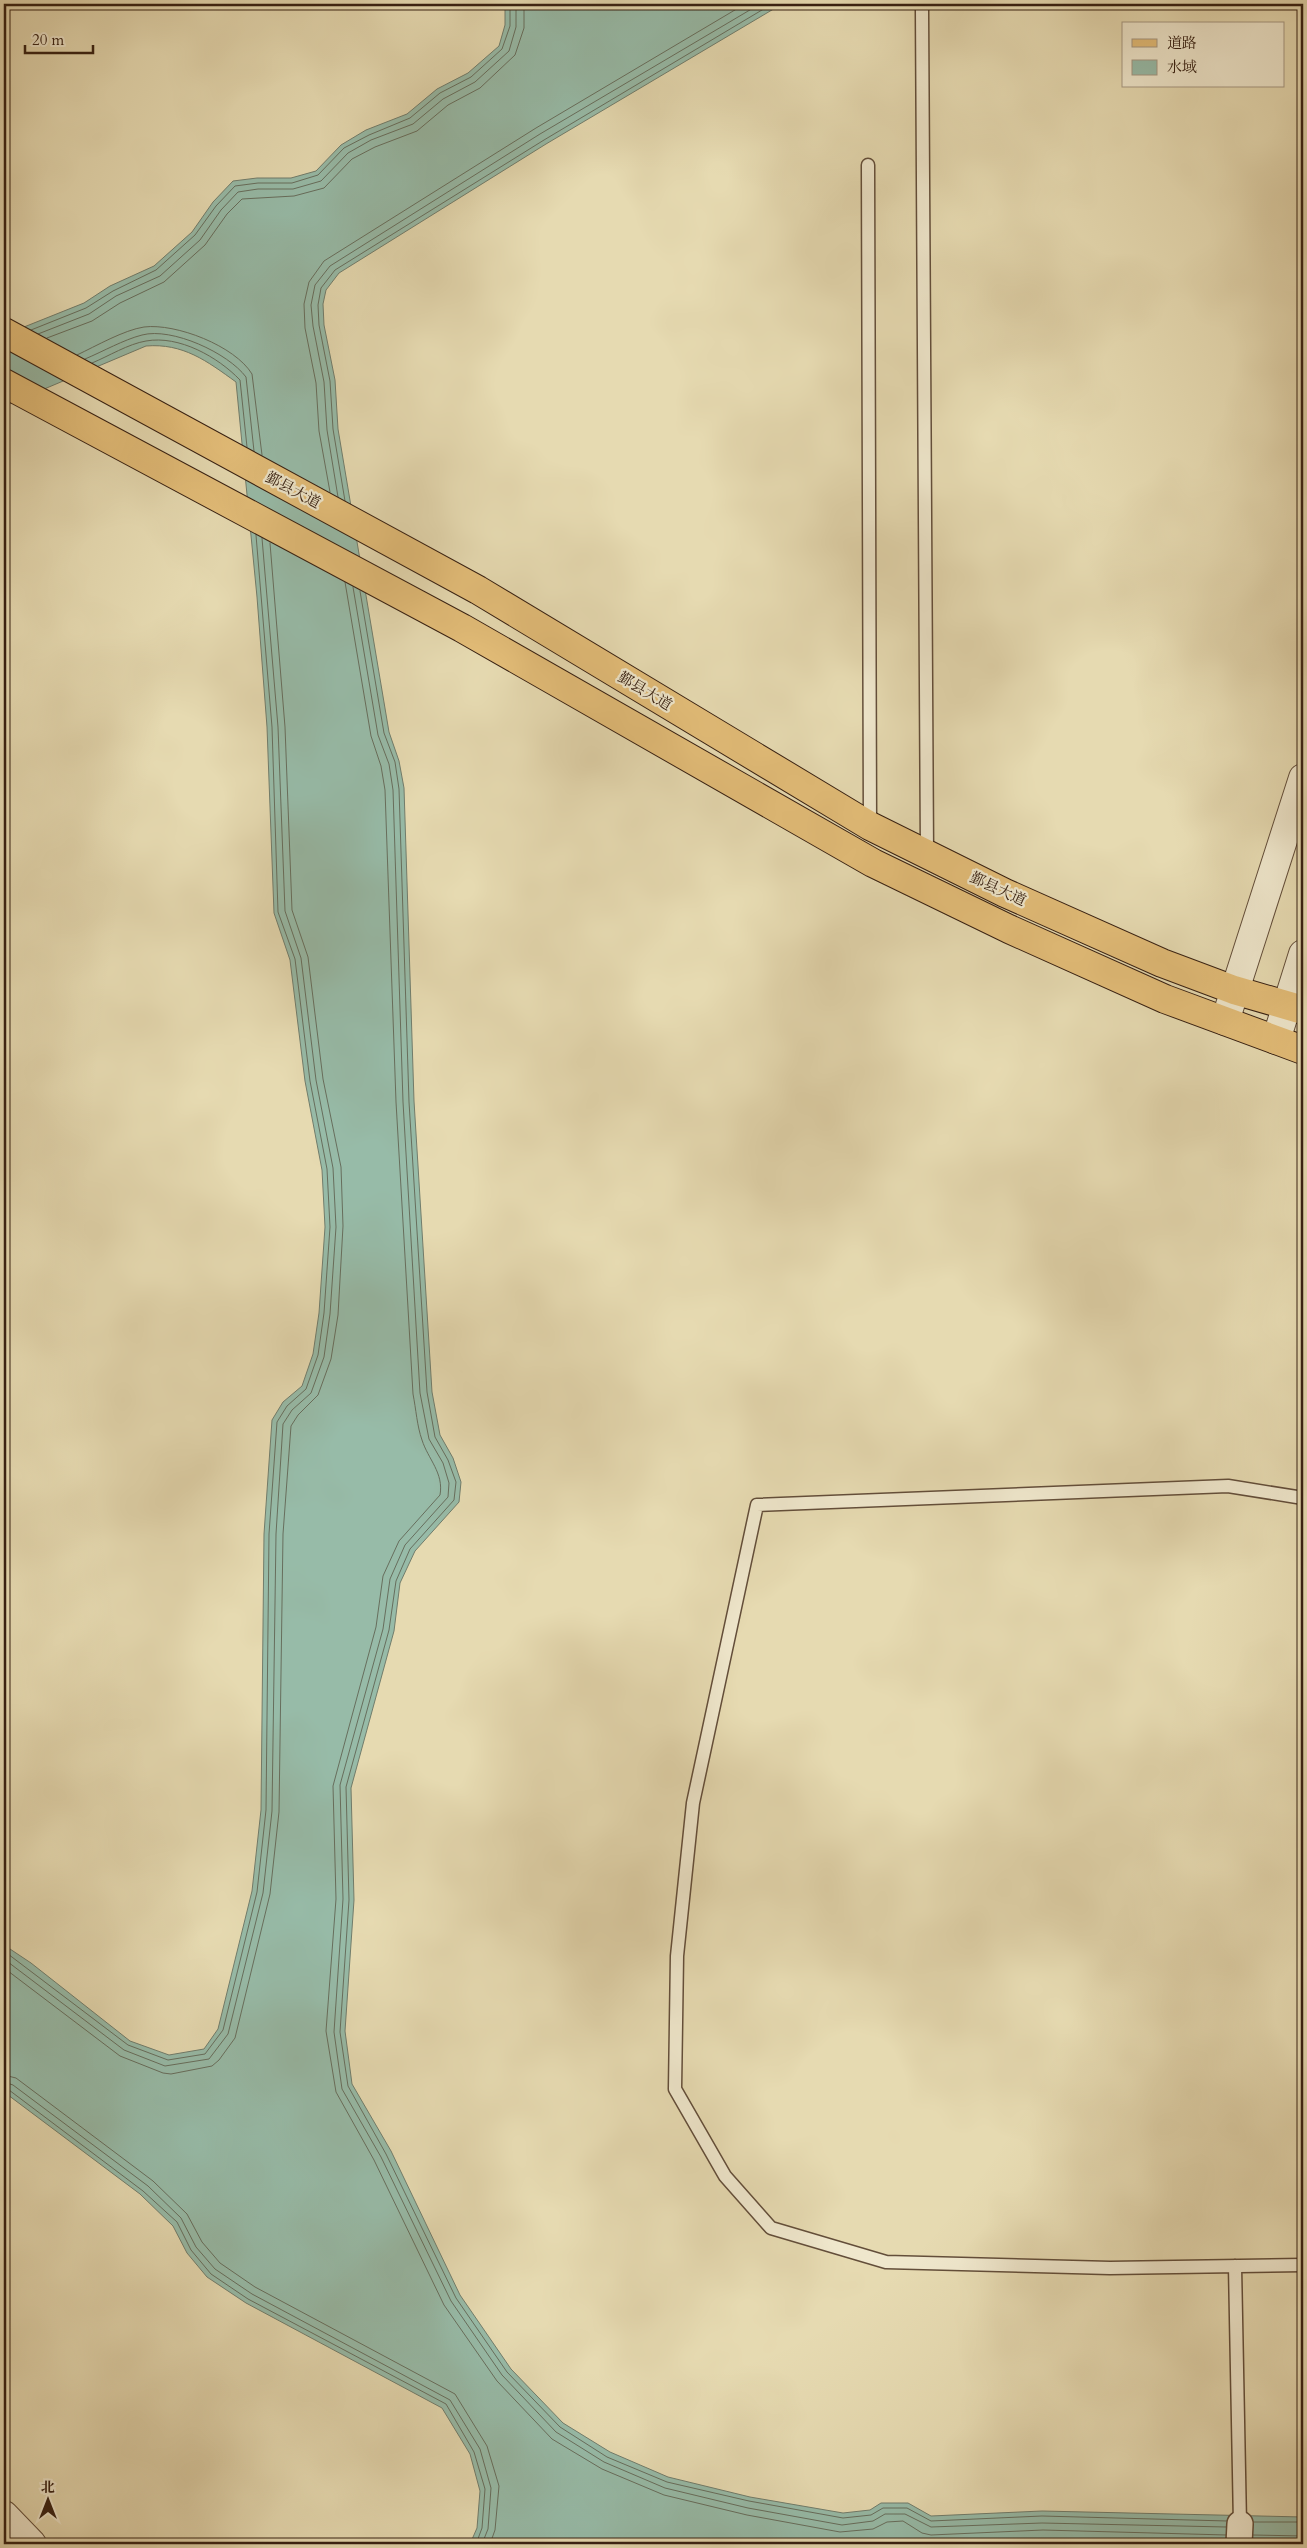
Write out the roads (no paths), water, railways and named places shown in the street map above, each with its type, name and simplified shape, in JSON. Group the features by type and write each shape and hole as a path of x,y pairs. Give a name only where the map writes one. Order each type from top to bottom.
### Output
{"main road":[{"name":"鄞县大道","path":"4,332 478,590 870,826 1005,893 1162,963 1234,990 1295,1008"},
{"name":"鄞县大道","path":"4,383 462,628 873,863 1017,933 1165,999 1303,1050"}],"street":[{"path":"1224,1021 1303,778"},
{"path":"1276,1040 1295,1008 1303,954"},
{"path":"4,2515 32,2544"}],"lane":[{"path":"922,10 927,854"},
{"path":"868,165 870,826"},
{"path":"1303,1498 1228,1486 757,1504 693,1803 677,1956 675,2089 725,2176 770,2228 886,2262 1110,2268 1303,2265"},
{"path":"1235,2266 1240,2534"}],"water":[{"path":"505,4 782,4 546,144 339,273 326,290 323,304 324,325 335,380 338,429 389,732 399,761 404,788 414,1101 432,1392 440,1435 453,1458 461,1482 459,1502 415,1551 400,1583 394,1631 351,1788 354,1900 345,2031 352,2084 391,2151 460,2295 511,2369 563,2423 610,2452 668,2477 750,2497 843,2513 870,2510 881,2503 908,2503 931,2516 1042,2511 1303,2517 1303,2544 470,2544 477,2528 480,2491 470,2454 442,2408 246,2303 207,2277 187,2253 173,2226 140,2194 4,2092 4,1945 31,1963 130,2041 169,2055 204,2049 218,2029 252,1891 261,1810 264,1534 272,1420 283,1402 302,1386 313,1354 319,1313 325,1227 322,1170 305,1081 290,960 274,913 267,727 257,597 236,382 194,355 172,347 146,346 4,406 4,335 84,303 110,286 154,266 192,232 213,202 233,181 257,178 291,178 316,171 341,145 366,130 407,114 437,89 468,73 499,46 505,25"}]}
